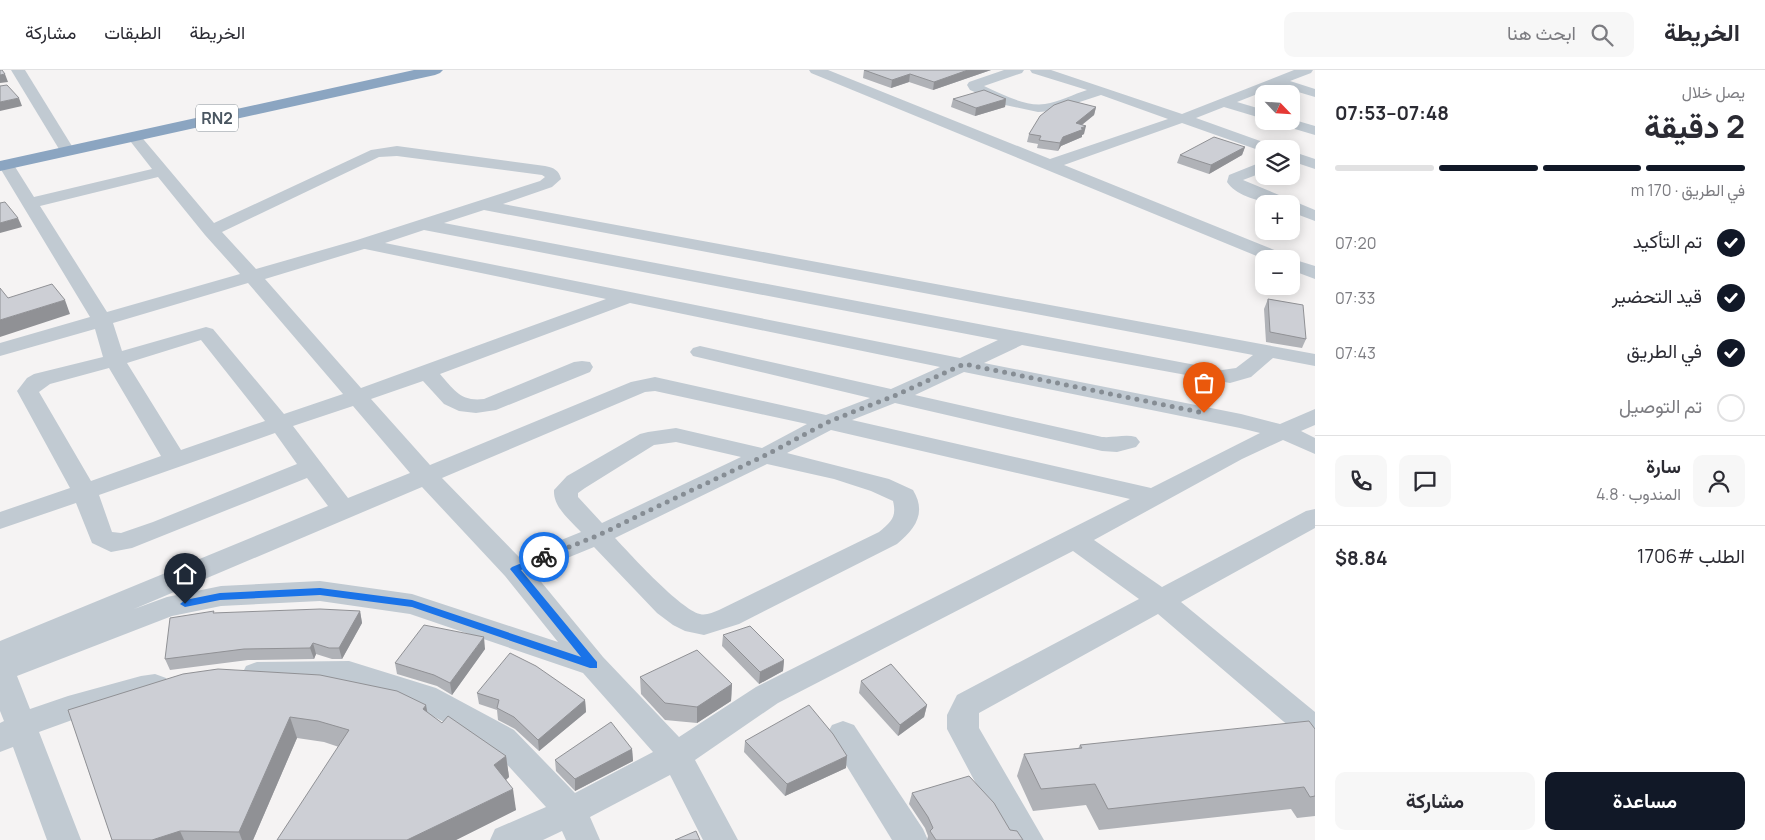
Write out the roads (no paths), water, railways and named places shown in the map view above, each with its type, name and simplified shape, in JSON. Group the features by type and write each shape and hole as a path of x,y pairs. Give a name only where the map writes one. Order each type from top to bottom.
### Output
{"highway":[{"name":"RN2","path":"3,165 435,70"}],"street":[{"path":"18,70 67,151"},
{"path":"816,70 1259,250"},
{"path":"1016,70 974,85 1001,98 1040,108 1054,106 1101,90"},
{"path":"1037,70 1101,90 1255,144"},
{"path":"1049,165 1181,119 1306,70"},
{"path":"838,78 862,72"},
{"path":"1276,81 1315,93"},
{"path":"9,88 28,84"},
{"path":"1223,102 1255,112"},
{"path":"1300,127 1315,132"},
{"path":"134,137 211,231 358,396 426,476 515,569 593,665 676,756 721,840"},
{"path":"0,350 363,244 546,184 553,179 552,174 545,171 397,151 376,153 211,231"},
{"path":"1300,159 1315,164"},
{"path":"3,165 30,203 102,320 115,360 175,460"},
{"path":"1255,170 1235,178 1235,182 1241,187 1261,195"},
{"path":"30,203 162,171"},
{"path":"482,205 1315,360"},
{"path":"1300,210 1315,216"},
{"path":"424,224 689,276 1234,377 1243,375 1269,351"},
{"path":"530,278 583,224"},
{"path":"363,244 1241,420 1285,432 1315,447"},
{"path":"0,521 427,372 625,298 750,255"},
{"path":"1300,267 1315,273"},
{"path":"834,339 865,276"},
{"path":"515,569 599,535 764,456 830,421 894,396 1070,314"},
{"path":"312,467 162,528 123,542 112,543 101,537 85,492 28,391 35,383 42,379 206,333 279,424 312,467 344,510"},
{"path":"700,352 1102,444 1117,445 1128,442"},
{"path":"427,372 459,405 473,408 488,405 582,367"},
{"path":"0,653 426,476 622,392 647,386 674,386 1156,497"},
{"path":"507,840 571,811 676,756 767,695 1156,497 1234,454 1285,432 1315,416"},
{"path":"676,435 764,456 839,473 880,485 904,496 909,509 904,526 888,538 728,617 713,623 695,625 678,616 656,597 566,499 566,490 576,482 648,439 676,435"},
{"path":"1027,840 1003,802 963,729 962,715 968,704 1315,517"},
{"path":"1075,538 1160,600 1315,730"},
{"path":"64,840 10,732 0,670 167,607 220,596 320,591 412,604 593,665"},
{"path":"229,676 349,672 426,697 503,739 571,811 583,840"},
{"path":"10,732 57,711 141,688 180,683"},
{"path":"843,734 911,840"}]}
